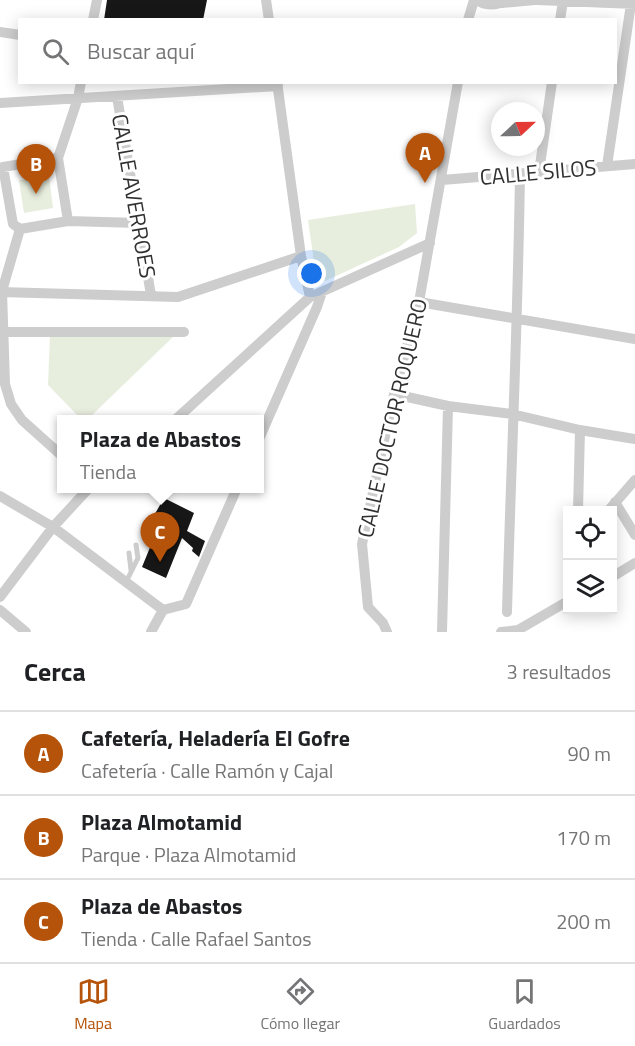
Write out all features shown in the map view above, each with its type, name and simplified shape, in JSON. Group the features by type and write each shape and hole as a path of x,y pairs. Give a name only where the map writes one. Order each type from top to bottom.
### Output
{"street":[{"path":"93,18 97,0"},
{"path":"266,0 268,18"},
{"path":"469,18 476,0 482,4 536,0 633,4 607,166"},
{"path":"560,18 563,1"},
{"path":"0,32 18,36"},
{"path":"68,221 58,158 81,84"},
{"path":"0,103 117,97 278,84 301,256 310,297"},
{"name":"CALLE DOCTOR ROQUERO","path":"383,629 368,607 362,544 394,394 419,302 458,84"},
{"path":"539,172 552,84"},
{"name":"CALLE AVERROES","path":"117,97 151,295"},
{"path":"58,158 2,167 13,224 20,229 68,221 139,223"},
{"name":"CALLE SILOS","path":"442,180 635,164"},
{"path":"507,612 518,318 520,173"},
{"path":"20,229 1,292 5,384 10,404 22,420 57,451"},
{"path":"180,415 310,297 430,243"},
{"path":"1,292 178,297 301,256"},
{"path":"264,428 322,292"},
{"path":"419,302 635,339"},
{"path":"4,332 184,332"},
{"path":"394,394 448,406 513,414 580,430 635,439"},
{"path":"442,632 448,406"},
{"path":"578,506 580,430"},
{"path":"612,506 635,480"},
{"path":"0,597 52,527 85,493"},
{"path":"151,632 162,610 186,604 235,493"},
{"path":"0,496 52,527 162,610"},
{"path":"617,512 635,535"},
{"path":"617,574 635,563"},
{"path":"501,632 518,630 563,604"},
{"path":"0,610 27,632"}],"lane":[{"path":"126,582 138,558 136,545"},
{"path":"129,552 131,570"}],"green space":[{"path":"49,176 53,208 24,213 19,180"},
{"path":"415,204 417,233 399,247 325,281 316,276 308,220"},
{"path":"176,334 92,415 77,415 48,385 50,335"}],"building":[{"path":"107,0 207,0 203,18 104,18"},
{"path":"164,498 194,513 187,531 205,541 199,557 182,538 166,578 142,567 160,523 152,519"}],"place":[{"name":"Cafetería, Heladería El Gofre","path":"425,183"},
{"name":"Plaza Almotamid","path":"36,194"},
{"name":"Plaza de Abastos","path":"160,562"}]}
